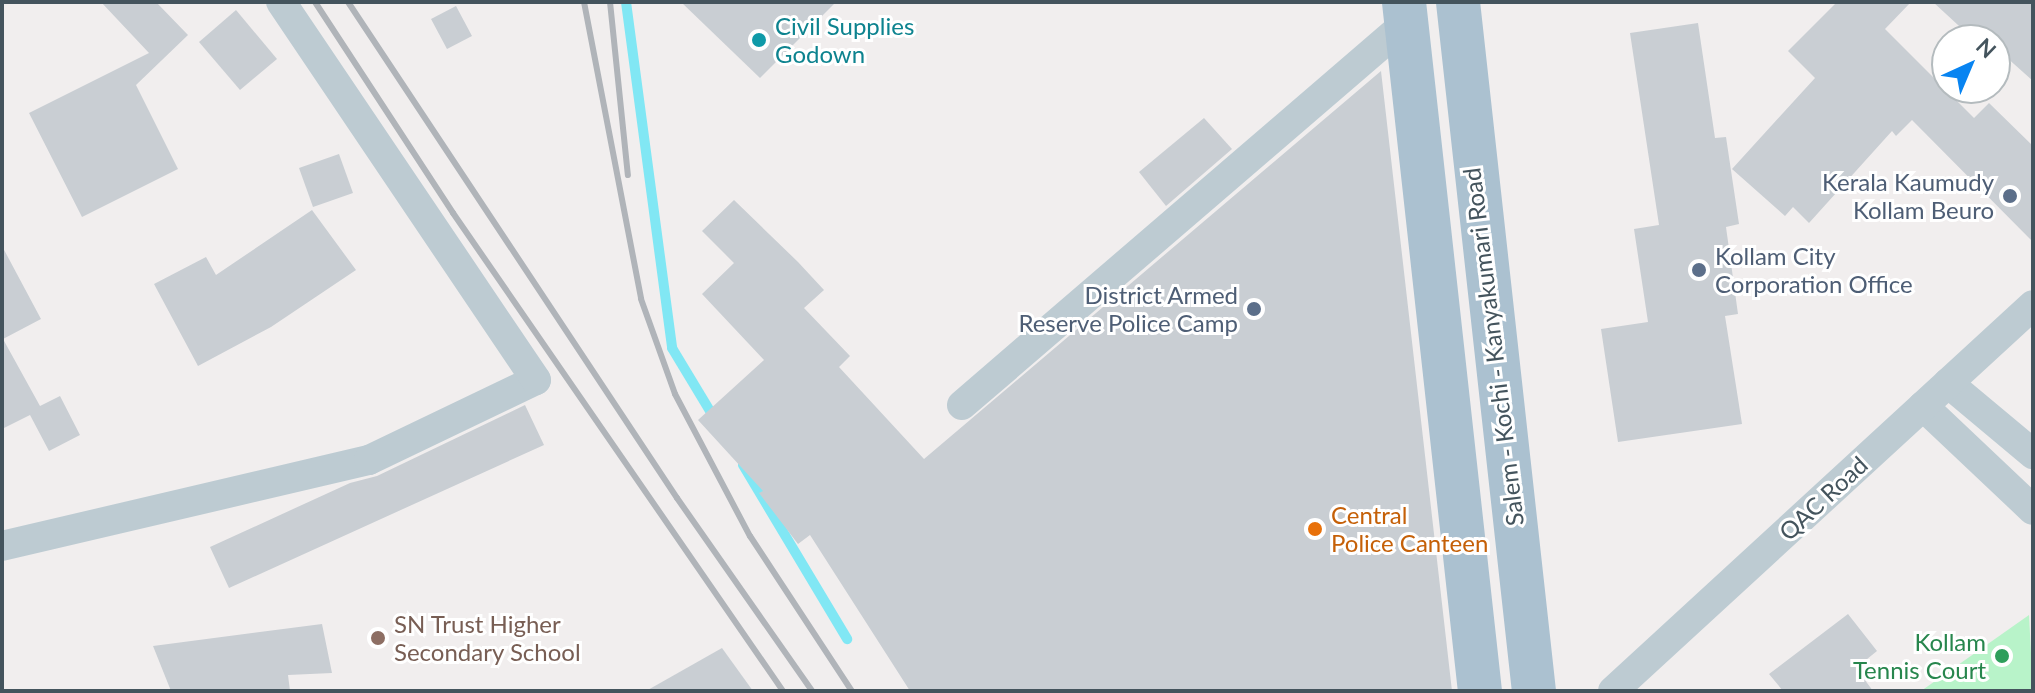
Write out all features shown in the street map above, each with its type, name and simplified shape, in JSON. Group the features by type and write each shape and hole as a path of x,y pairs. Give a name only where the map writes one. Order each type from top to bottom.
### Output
{"main road":[{"name":"Salem - Kochi - Kanyakumari Road","path":"1458,2 1534,691"},
{"path":"1404,14 1480,691"}],"street":[{"path":"2,546 369,460 536,380 281,2"},
{"path":"962,405 1404,14"},
{"name":"QAC Road","path":"1613,691 2033,305"},
{"path":"1948,383 2033,454"},
{"path":"1923,406 2033,510"}],"green space":[{"name":"Kollam Tennis Court","path":"2029,615 2033,691 1921,691"}],"building":[{"path":"101,2 156,2 188,35 136,85 178,169 82,217 29,113 149,53"},
{"name":"Civil Supplies Godown","path":"681,2 836,2 760,78"},
{"path":"1837,2 1911,2 1885,29 1931,75 1931,104 1960,104 1974,118 1990,104 2033,146 2033,242 1912,120 1896,136 1892,131 1809,223 1793,207 1785,216 1732,169 1815,78 1788,51"},
{"path":"1933,2 2033,2 2033,81 2011,61 2011,24 1957,24"},
{"path":"456,6 472,36 447,49 431,19"},
{"path":"236,10 277,59 240,90 199,42"},
{"name":"Kollam City Corporation Office","path":"1698,23 1715,138 1726,137 1739,224 1726,227 1738,314 1725,316 1742,424 1618,442 1601,329 1648,322 1634,229 1659,225 1630,33"},
{"name":"District Armed Reserve Police Camp","path":"1381,71 1452,691 910,691 810,535 798,544 759,493 763,491 698,420 764,360 702,294 734,263 702,231 734,200 798,262 824,290 804,308 850,356 839,367 924,459"},
{"path":"1204,118 1232,149 1166,206 1139,172"},
{"path":"339,154 353,193 313,207 299,168"},
{"path":"312,210 356,270 271,327 198,366 154,284 206,257 216,275"},
{"path":"2,246 41,319 3,339 40,406 60,396 80,435 49,451 30,415 2,429"},
{"path":"525,405 544,445 229,588 210,547 350,483 377,476"},
{"path":"1848,614 1877,651 1856,668 1873,691 1783,691 1769,674"},
{"path":"322,624 332,673 288,675 290,691 171,691 153,646"},
{"path":"722,648 753,691 646,691"}],"waterway":[{"path":"626,2 672,348 716,421"},
{"path":"743,465 847,639"}],"railway":[{"path":"315,2 453,213 783,691"},
{"path":"348,2 677,498 812,691"},
{"path":"584,2 641,299 675,394 750,536 852,691"},
{"path":"610,2 628,175"}],"place":[{"name":"Civil Supplies Godown","path":"759,40"},
{"name":"Kerala Kaumudy Kollam Beuro","path":"2010,196"},
{"name":"Kollam City Corporation Office","path":"1699,270"},
{"name":"District Armed Reserve Police Camp","path":"1254,309"},
{"name":"Central Police Canteen","path":"1315,529"},
{"name":"SN Trust Higher Secondary School","path":"378,638"},
{"name":"Kollam Tennis Court","path":"2002,656"}]}
